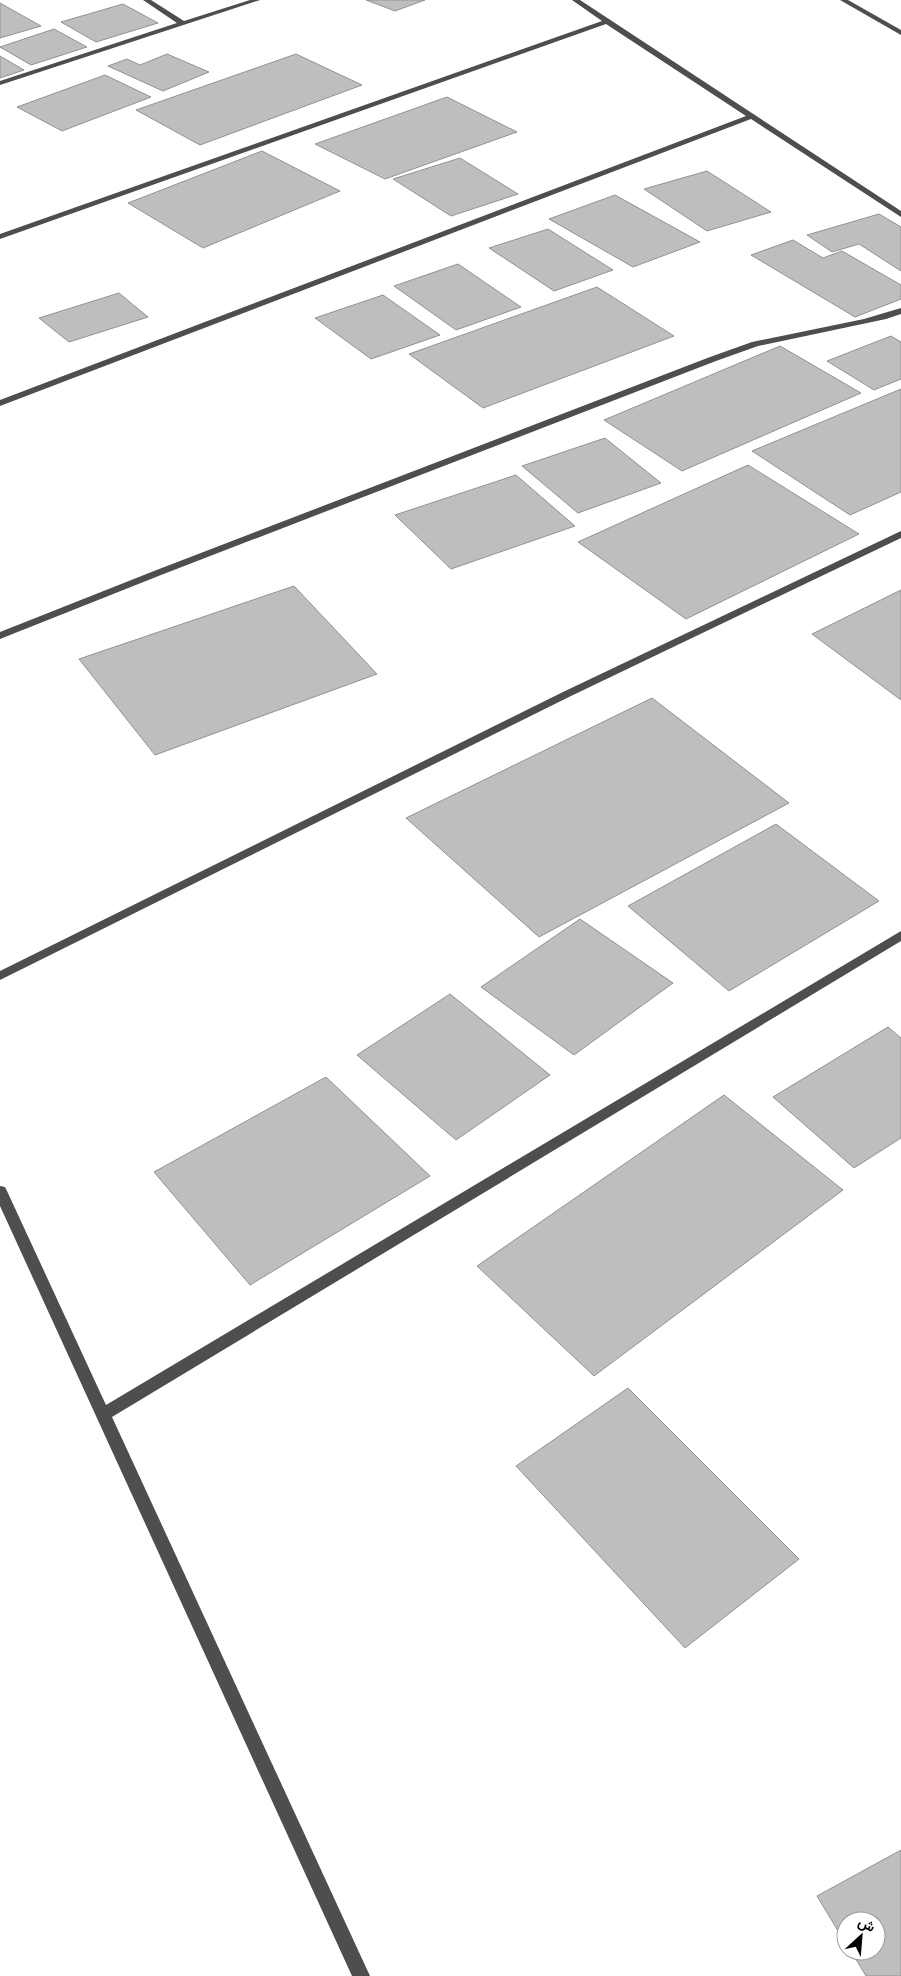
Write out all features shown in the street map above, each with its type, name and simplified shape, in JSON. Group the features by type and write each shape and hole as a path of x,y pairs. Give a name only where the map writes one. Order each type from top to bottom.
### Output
{"street":[{"path":"146,0 183,24"},
{"path":"0,83 257,0"},
{"path":"575,0 901,215"},
{"path":"843,0 901,33"},
{"path":"0,237 608,21"},
{"path":"0,403 753,116"},
{"path":"0,636 96,596 422,471 564,414 737,350 788,336 871,322 901,311"},
{"path":"0,976 567,694 901,534"},
{"path":"102,1415 901,935"},
{"path":"0,1192 361,1976"}],"building":[{"path":"366,0 425,0 395,11"},
{"path":"0,3 41,26 0,38"},
{"path":"123,4 158,23 96,42 61,22"},
{"path":"54,29 87,47 31,65 0,47"},
{"path":"167,54 209,72 163,91 108,66 127,59 140,65"},
{"path":"296,54 362,85 200,145 136,110"},
{"path":"0,56 24,70 0,78"},
{"path":"105,75 151,97 62,131 17,107"},
{"path":"447,97 517,132 385,179 315,144"},
{"path":"262,151 340,191 203,248 128,203"},
{"path":"460,158 518,194 451,216 393,179"},
{"path":"707,171 771,212 707,231 644,189"},
{"path":"615,195 700,242 633,267 549,219"},
{"path":"879,214 901,227 901,271 859,244 832,252 807,235"},
{"path":"548,229 613,270 554,291 489,248"},
{"path":"793,240 823,258 842,251 901,285 901,299 855,317 751,255"},
{"path":"458,264 521,307 456,330 394,286"},
{"path":"597,287 674,336 483,408 409,354"},
{"path":"119,293 148,317 69,342 39,318"},
{"path":"383,295 440,335 371,359 315,318"},
{"path":"891,336 901,342 901,379 874,390 827,361"},
{"path":"780,346 861,393 682,471 604,420"},
{"path":"901,389 901,492 850,515 752,451"},
{"path":"605,438 661,483 578,513 522,466"},
{"path":"748,465 859,534 686,619 578,542"},
{"path":"516,475 575,526 451,569 395,515"},
{"path":"294,586 377,674 155,755 79,659"},
{"path":"901,590 901,700 812,634"},
{"path":"652,698 789,803 539,937 406,818"},
{"path":"776,824 879,901 729,991 628,906"},
{"path":"580,919 673,983 574,1055 481,987"},
{"path":"450,994 550,1075 456,1140 357,1055"},
{"path":"888,1027 901,1038 901,1138 854,1168 773,1097"},
{"path":"326,1077 430,1176 250,1285 154,1172"},
{"path":"724,1095 843,1190 594,1376 477,1266"},
{"path":"628,1388 799,1559 685,1648 516,1466"},
{"path":"901,1850 901,1976 866,1976 857,1961 886,1961 886,1911 836,1911 836,1927 817,1896"}]}
